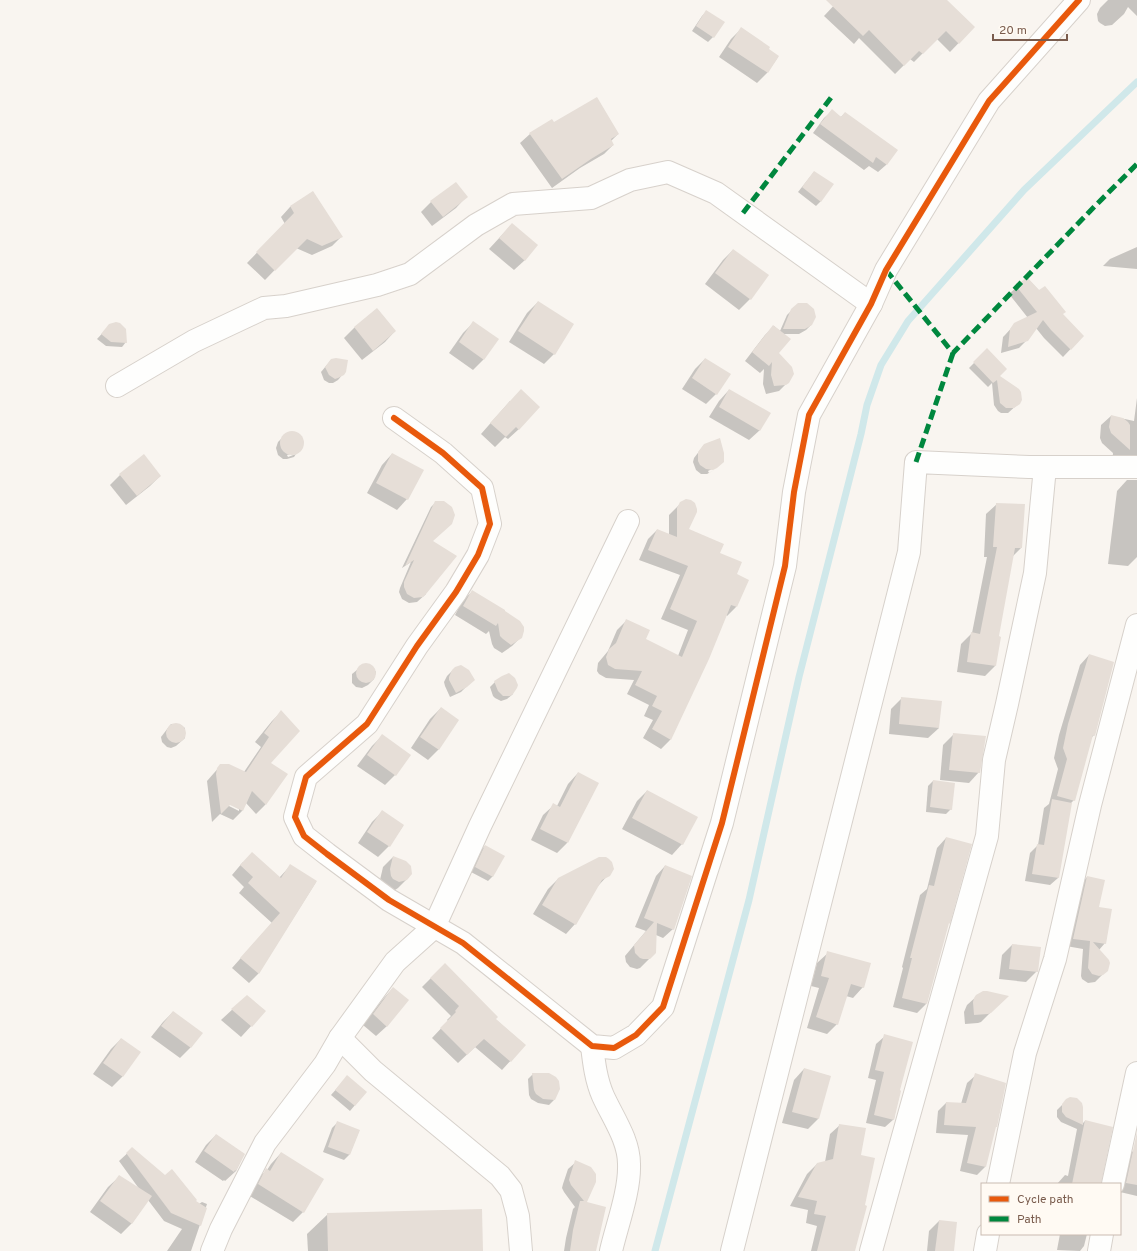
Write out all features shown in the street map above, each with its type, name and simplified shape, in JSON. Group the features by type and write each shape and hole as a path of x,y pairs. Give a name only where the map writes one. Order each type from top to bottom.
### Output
{"street":[{"path":"394,418 444,453 482,488 490,524 478,555 456,592 417,646 367,724 306,777 295,818 304,836 390,900 463,943 592,1046 614,1048 636,1035 663,1008 722,823 783,574 794,492 809,415 871,304 886,270 989,100 1079,0"},
{"path":"117,386 194,341 264,308 286,306 377,285 410,274 476,225 513,204 591,198 630,180 668,172 716,193 871,304"},
{"path":"732,1251 909,552 916,462 1045,467 1137,467"},
{"path":"871,1251 986,836 994,760 1035,573 1045,467"},
{"path":"212,1251 221,1229 265,1143 325,1064 340,1038 395,962 434,927 480,826 628,521"},
{"path":"998,1183 1024,1053 1055,959 1090,805 1137,625"},
{"path":"340,1038 373,1072 500,1176 510,1190 518,1216 521,1251"},
{"path":"592,1046 596,1072 602,1094 625,1142 629,1163 628,1182 611,1251"},
{"path":"1113,1183 1137,1073"},
{"path":"984,1251 988,1235"},
{"path":"1098,1251 1102,1235"}],"building":[{"path":"826,0 947,0 975,27 959,44 946,31 923,54 919,51 904,66 869,30 863,36"},
{"path":"706,10 725,22 714,38 696,26"},
{"path":"741,27 770,47 769,49 779,56 768,73 728,47"},
{"path":"597,97 619,134 611,139 614,145 562,179 529,133 552,119 554,122"},
{"path":"832,109 841,117 845,112 898,150 887,165 876,157 873,163 820,124"},
{"path":"814,171 834,184 821,202 802,187"},
{"path":"456,182 468,197 443,217 430,201"},
{"path":"313,191 343,237 322,246 307,239 275,271 256,252 294,213 290,206"},
{"path":"512,223 538,245 525,261 499,238"},
{"path":"733,249 769,275 751,300 715,273"},
{"path":"1027,277 1039,290 1045,286 1066,312 1063,314 1084,336 1071,350 1043,320 1028,341 1008,347 1010,329 1014,323 1037,312 1016,286"},
{"path":"538,301 574,324 555,355 518,331"},
{"path":"798,303 807,303 814,309 816,317 812,325 805,329 783,329 791,309"},
{"path":"377,308 396,331 373,351 354,327"},
{"path":"473,321 499,339 484,360 459,342"},
{"path":"116,322 120,323 126,329 127,343 111,342 101,334 109,324"},
{"path":"773,325 791,339 779,353 792,367 794,374 789,383 786,385 774,386 771,375 772,362 769,366 752,352"},
{"path":"987,348 1007,369 1000,376 1021,392 1022,400 1020,404 1014,408 1006,408 1000,403 997,380 993,383 973,362"},
{"path":"336,358 348,360 344,375 335,379 329,375 325,367 331,359"},
{"path":"705,358 731,374 717,395 692,378"},
{"path":"521,389 540,407 519,430 516,427 506,437 490,423"},
{"path":"729,389 771,413 760,431 719,407"},
{"path":"1111,415 1123,418 1130,425 1130,450 1111,433 1109,427"},
{"path":"292,431 297,432 303,438 303,448 297,454 292,455 287,454 281,448 280,443 281,438 287,432"},
{"path":"720,438 724,453 724,462 713,470 706,469 700,465 698,461 698,452 704,444"},
{"path":"392,453 424,470 408,500 376,483"},
{"path":"144,454 161,476 137,496 119,474"},
{"path":"686,499 695,503 697,509 689,529 724,544 720,553 742,562 737,574 749,580 737,607 731,605 709,659 671,740 652,729 662,711 652,706 657,696 635,685 642,671 615,669 608,665 606,657 609,649 616,643 626,619 650,630 646,639 682,657 697,621 670,609 688,566 648,550 657,529 677,537 677,508 680,502"},
{"path":"435,501 444,501 452,507 455,515 452,524 433,541 457,556 423,597 414,598 407,594 404,587 404,582 414,560 405,566"},
{"path":"996,503 1025,504 1022,548 1015,548 999,636 1001,637 996,666 967,662 971,632 980,634 997,547 993,547"},
{"path":"472,590 520,621 524,627 522,638 511,645 500,636 498,623 496,626 463,606"},
{"path":"1089,654 1114,662 1095,736 1093,735 1075,801 1057,796 1067,759 1063,748 1068,724"},
{"path":"362,663 370,663 376,669 376,677 370,683 362,683 356,677 356,669"},
{"path":"461,665 469,670 475,680 467,687 456,693 449,680 449,677 455,667"},
{"path":"509,673 515,678 518,685 513,694 510,696 503,696 498,691 494,681"},
{"path":"901,697 942,701 939,728 899,724"},
{"path":"441,707 459,720 439,750 420,737"},
{"path":"281,710 300,731 271,763 288,774 266,805 252,791 243,811 230,805 221,814 216,774 217,768 220,764 229,764 246,772 269,737 264,733"},
{"path":"172,723 180,723 186,729 186,737 180,743 172,743 166,737 166,729"},
{"path":"953,733 986,736 980,773 949,770"},
{"path":"382,734 411,755 396,776 367,755"},
{"path":"578,772 599,783 568,843 540,829 553,803 560,807"},
{"path":"933,780 955,783 952,810 930,807"},
{"path":"647,790 698,817 683,845 632,818"},
{"path":"1052,799 1072,803 1059,878 1032,874 1037,844 1044,845"},
{"path":"382,810 404,825 390,847 367,832"},
{"path":"946,837 972,844 927,1004 902,998 912,958 910,958 929,885 934,886"},
{"path":"485,845 505,856 493,877 475,867"},
{"path":"252,852 281,878 290,864 317,881 259,974 240,958 280,913 248,883 253,877 240,865"},
{"path":"393,856 406,861 411,866 412,874 407,880 399,882 391,876 390,869"},
{"path":"599,857 606,857 609,859 612,862 614,869 610,876 602,880 576,925 542,905 558,878"},
{"path":"665,865 692,876 674,930 657,923 656,953 650,959 643,959 635,953 634,945 654,922 644,918"},
{"path":"1087,876 1105,880 1099,907 1112,909 1106,944 1093,942 1110,963 1108,971 1099,976 1092,974 1088,968 1090,941 1073,939"},
{"path":"1012,944 1041,947 1038,972 1009,969"},
{"path":"827,951 871,963 864,988 851,984 838,1025 816,1017 829,978 821,976"},
{"path":"445,963 498,1017 496,1019 526,1045 511,1062 484,1039 467,1055 440,1028 456,1012 455,1011 459,1006 430,978"},
{"path":"393,987 409,1000 387,1027 373,1014"},
{"path":"983,991 1009,996 991,1013 974,1015 974,998"},
{"path":"247,995 266,1011 252,1027 231,1009"},
{"path":"173,1011 203,1033 191,1048 161,1026"},
{"path":"884,1034 913,1042 900,1090 894,1120 874,1115 884,1072 875,1070"},
{"path":"121,1038 141,1052 123,1077 103,1063"},
{"path":"804,1068 831,1076 819,1119 792,1112"},
{"path":"532,1073 549,1073 556,1077 559,1081 560,1089 555,1100 543,1099 536,1094 534,1090"},
{"path":"975,1073 1006,1083 997,1127 986,1167 967,1163 976,1127 944,1125 946,1102 966,1103"},
{"path":"347,1075 367,1092 355,1106 335,1090"},
{"path":"1070,1097 1077,1098 1082,1103 1083,1125 1066,1117 1062,1112 1062,1104"},
{"path":"1085,1120 1113,1127 1101,1183 1072,1183"},
{"path":"337,1121 360,1130 350,1155 328,1147"},
{"path":"839,1124 866,1128 861,1155 875,1158 865,1205 867,1206 855,1251 817,1251 826,1216 814,1214 817,1201 798,1197 817,1163 833,1159"},
{"path":"1137,1132 1137,1185 1126,1183"},
{"path":"216,1134 245,1154 236,1171 235,1170 234,1172 204,1151"},
{"path":"132,1147 165,1175 172,1169 197,1200 196,1201 207,1208 201,1226 171,1213 126,1153"},
{"path":"281,1152 324,1179 304,1213 258,1184 266,1168 270,1171"},
{"path":"575,1160 591,1167 596,1174 596,1182 587,1202 606,1207 596,1251 570,1251 580,1201 584,1201 571,1185 569,1180"},
{"path":"119,1175 152,1196 132,1224 100,1201"},
{"path":"482,1209 483,1251 328,1251 327,1213"},
{"path":"939,1220 957,1222 954,1251 935,1251"}],"waterway":[{"path":"655,1251 749,900 799,677 861,434 867,405 881,365 908,321 1024,190 1137,82"}],"marked path":[{"path":"743,213 833,95"},
{"path":"886,270 953,353 1137,164"},
{"path":"916,462 953,353"}],"cycle path":[{"path":"394,418 443,453 482,488 490,524 478,555 456,592 417,646 367,724 306,777 295,817 304,836 389,900 463,943 592,1046 614,1048 636,1035 663,1007 722,823 785,566 794,492 809,415 871,304 886,270 989,101 1079,0"}]}
